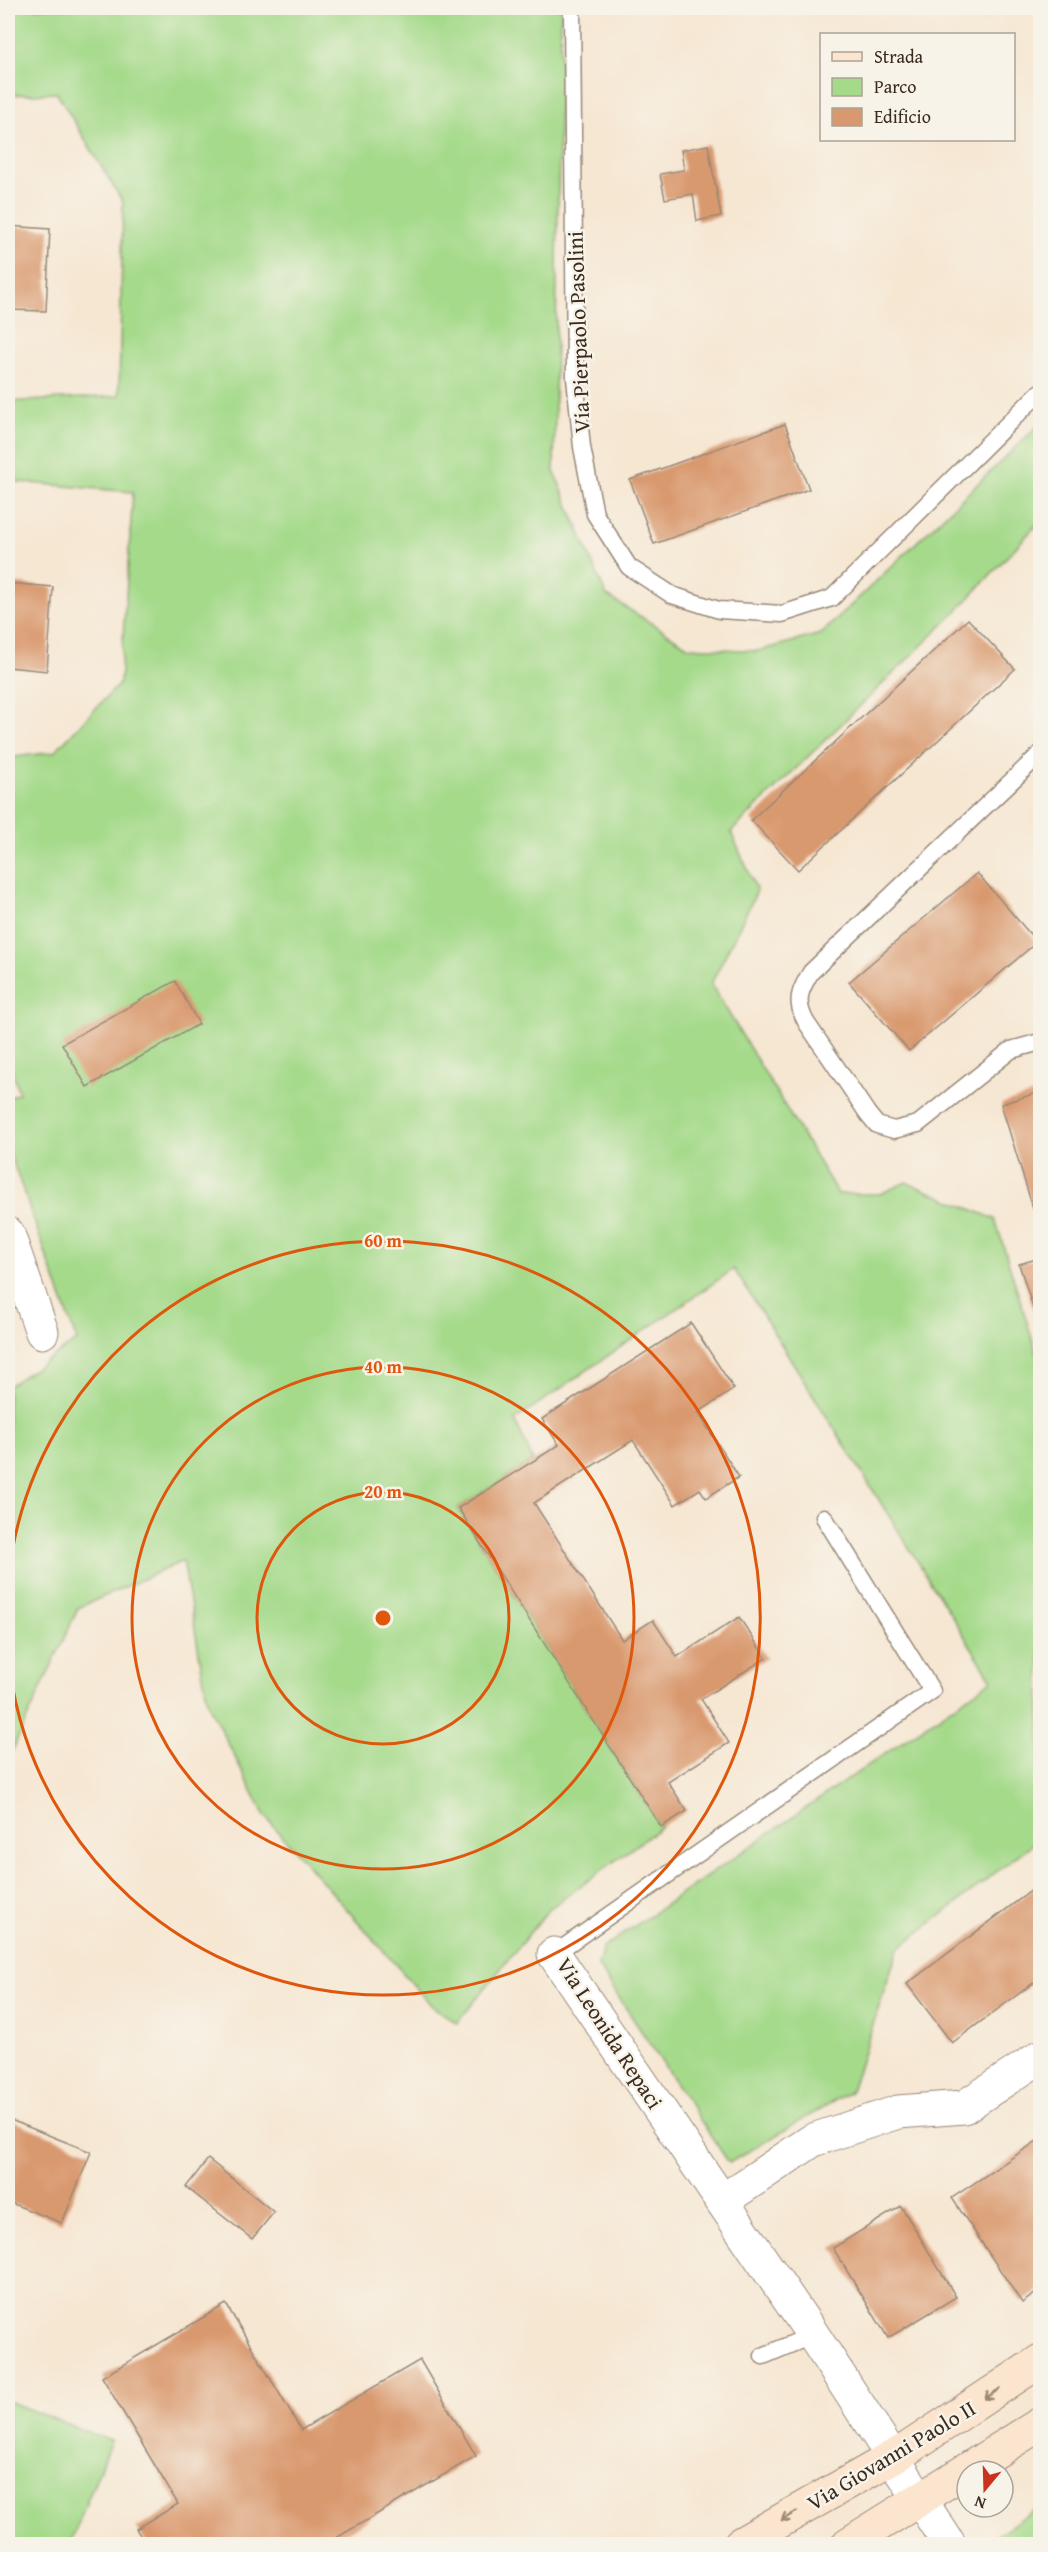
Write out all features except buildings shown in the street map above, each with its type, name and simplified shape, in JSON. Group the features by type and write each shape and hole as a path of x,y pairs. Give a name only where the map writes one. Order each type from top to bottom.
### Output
{"street":[{"path":"8,1234 42,1332"},
{"name":"Via Leonida Repaci","path":"554,1954 813,2335 949,2544"},
{"path":"722,2201 813,2140 898,2112 964,2107 1041,2057"},
{"name":"Via Giovanni Paolo II","path":"740,2544 892,2457 1041,2361"},
{"path":"848,2544 1041,2424"}],"lane":[{"name":"Via Pierpaolo Pasolini","path":"572,8 575,378 582,447 595,514 629,567 672,595 719,610 782,614 832,598 1041,392"},
{"path":"1041,754 812,972 798,995 799,1009 806,1022 868,1114 877,1125 894,1130 918,1124 1011,1050 1041,1042"},
{"name":"Via Leonida Repaci","path":"554,1954 932,1691 824,1517"},
{"path":"763,2356 813,2335"}],"green space":[{"path":"8,8 561,8 554,471 606,595 689,647 758,651 821,634 1040,424 1040,521 957,611 731,832 757,891 711,984 838,1194 880,1194 906,1182 995,1219 1040,1364 1040,1838 898,1949 851,2091 729,2163 598,1966 603,1948 992,1680 734,1269 515,1420 533,1461 458,1508 661,1827 549,1909 457,2023 432,2006 265,1816 208,1704 183,1561 78,1608 8,1760 8,1386 77,1341 8,1148 8,1098 19,1093 8,1058 8,758 54,752 120,683 133,492 8,481 8,402 119,396 123,202 57,93 8,95"},
{"path":"8,2401 111,2441 70,2544 8,2544"},
{"path":"1040,2506 1040,2544 984,2544"}]}
